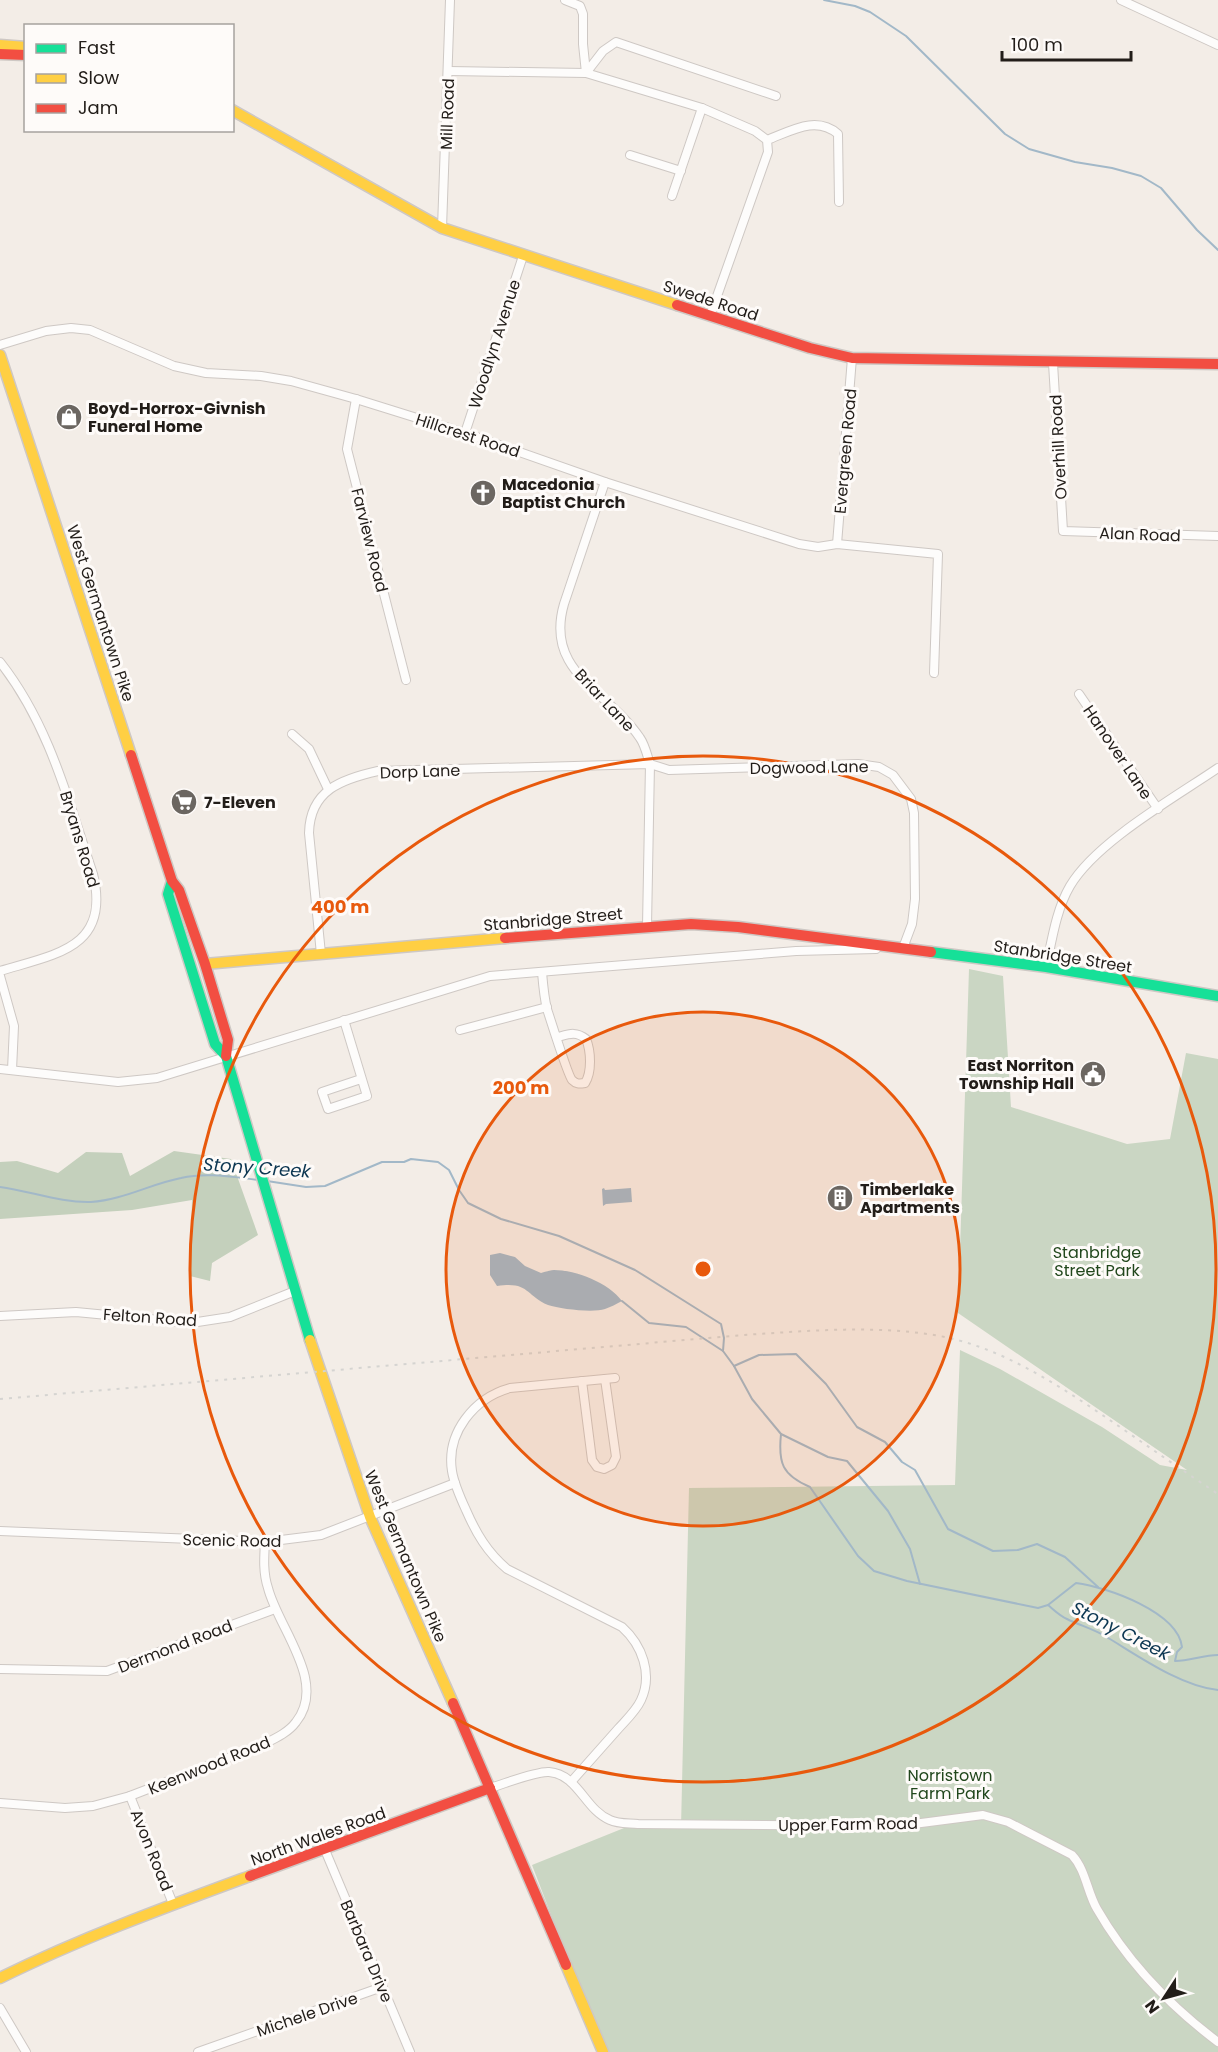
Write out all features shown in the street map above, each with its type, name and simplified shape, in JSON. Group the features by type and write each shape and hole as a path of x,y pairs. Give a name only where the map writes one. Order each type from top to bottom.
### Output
{"main road":[{"path":"0,45 24,47"},
{"path":"0,54 24,55"},
{"name":"Swede Road","path":"234,111 442,228 810,348 852,358 1218,364"},
{"name":"West Germantown Pike","path":"0,355 172,881 179,890 205,964 228,1040 226,1056 319,1372 370,1517 490,1788 603,2052"},
{"name":"West Germantown Pike","path":"172,881 168,894 215,1044 226,1056"},
{"name":"Stanbridge Street","path":"205,964 691,924 738,927 1047,967 1218,996"},
{"name":"North Wales Road","path":"0,1978 43,1957 173,1904 490,1788"}],"street":[{"name":"Mill Road","path":"442,228 450,0"},
{"path":"565,0 580,6 583,14 586,74"},
{"path":"1122,0 1218,45"},
{"path":"586,74 603,51 615,42 776,96"},
{"path":"448,71 586,74 702,108 755,131 767,140 768,152 710,316"},
{"path":"672,196 702,108"},
{"path":"767,140 815,124 830,127 838,135 839,202"},
{"path":"630,155 681,171"},
{"name":"Woodlyn Avenue","path":"465,433 523,256"},
{"name":"Hillcrest Road","path":"0,345 46,331 71,328 90,330 174,366 206,374 261,376 291,381 356,399 799,544 818,547 837,544 938,554 934,673"},
{"name":"Evergreen Road","path":"837,544 852,358"},
{"name":"Overhill Road","path":"1053,363 1063,531"},
{"name":"Farview Road","path":"356,399 347,449 406,680"},
{"name":"Briar Lane","path":"605,482 564,604 560,618 560,633 562,648 578,675 641,739 650,764 647,926"},
{"name":"Alan Road","path":"1063,531 1218,536"},
{"name":"Bryans Road","path":"0,662 28,703 46,739 97,890 96,918 89,930 66,949 0,971"},
{"name":"Hanover Lane","path":"1079,694 1158,809"},
{"path":"292,734 309,749 328,789 309,817 321,954"},
{"name":"Dorp Lane","path":"328,789 340,782 378,771 650,764"},
{"name":"Dogwood Lane","path":"650,764 669,770 858,764 879,767 893,775 911,799 914,813 915,898 912,924 903,948"},
{"path":"1047,967 1056,922 1069,888 1080,871 1118,837 1218,768"},
{"name":"Stanbridge Street","path":"0,1069 118,1082 157,1078 490,976 796,951 903,948"},
{"path":"542,972 547,1007 568,1074 573,1081 579,1084 585,1083 589,1078 590,1069 586,1039 580,1034 572,1033 558,1037"},
{"path":"0,976 14,1026 12,1071"},
{"path":"460,1030 547,1007"},
{"path":"344,1020 367,1096 328,1109 322,1092 361,1079"},
{"name":"Felton Road","path":"0,1316 76,1312 191,1323 230,1317 295,1291"},
{"path":"571,1782 641,1700 645,1682 642,1653 622,1627 507,1569 500,1563 478,1538 455,1484 451,1462 457,1434 468,1414 491,1395 510,1388 615,1378"},
{"path":"582,1381 592,1460 597,1467 604,1469 612,1465 616,1457 605,1379"},
{"name":"Scenic Road","path":"0,1532 266,1542 321,1535 455,1484"},
{"name":"Keenwood Road","path":"0,1803 65,1808 93,1806 130,1796 262,1745 280,1736 297,1722 304,1706 305,1672 267,1588 264,1565 266,1542"},
{"name":"Dermond Road","path":"0,1669 107,1671 275,1609"},
{"name":"North Wales Road","path":"490,1788 548,1772 562,1776 571,1782"},
{"name":"Upper Farm Road","path":"571,1782 598,1813 610,1820 626,1823 898,1826 983,1815 1008,1822 1072,1855 1077,1861 1097,1910 1131,1957 1169,2001 1218,2042"},
{"name":"Avon Road","path":"130,1796 173,1904"},
{"name":"Barbara Drive","path":"325,1850 410,2052"},
{"name":"Michele Drive","path":"198,2052 382,1987"},
{"path":"0,2008 26,2052"}],"green space":[{"name":"Norristown Farm Park","path":"969,969 1003,976 1011,1107 1127,1144 1170,1139 1186,1053 1218,1059 1218,2052 606,2052 532,1865 629,1826 681,1827 689,1488 955,1485 960,1350 1000,1369 1102,1427 1160,1465 1187,1470 958,1313"},
{"path":"174,1151 231,1159 258,1235 212,1263 210,1281 190,1276 192,1200 132,1210 0,1219 0,1162 17,1161 58,1173 86,1152 122,1153 130,1176"}],"water":[{"path":"631,1188 632,1202 603,1206 602,1189 605,1190"},
{"path":"500,1253 515,1257 525,1266 541,1273 552,1270 582,1275 601,1283 622,1301 600,1310 568,1309 548,1305 515,1285 497,1286 490,1275 490,1255"}],"waterway":[{"path":"824,0 855,6 870,12 906,36 1005,134 1029,149 1075,162 1112,168 1141,176 1161,188 1197,230 1218,250"},
{"name":"Stony Creek","path":"267,1181 306,1187 325,1186 382,1162 404,1162 411,1159 438,1162 449,1170 468,1203 501,1219 559,1236 635,1270 721,1324 724,1338 723,1351 752,1399 781,1434 780,1453 784,1467 793,1478 810,1487 858,1556 874,1571 907,1581 1038,1608 1048,1605 1076,1583 1089,1585 1139,1603 1168,1623 1178,1634 1182,1647 1177,1652 1175,1661 1218,1655"},
{"name":"Stony Creek","path":"0,1187 68,1201 91,1202 103,1201 191,1176 259,1180"},
{"name":"Stony Creek","path":"622,1301 649,1323 686,1327 723,1351"},
{"name":"Stony Creek","path":"734,1366 759,1355 796,1354 826,1384 857,1427 885,1442 902,1462 915,1470 948,1529 993,1551 1018,1550 1037,1544 1065,1557 1098,1587"},
{"name":"Stony Creek","path":"781,1434 828,1457 847,1461 888,1511 910,1549 920,1584"},
{"name":"Stony Creek","path":"1048,1605 1064,1618 1100,1634 1174,1676 1189,1683 1218,1690"}],"railway":[{"path":"0,1399 743,1335 886,1330 934,1335 960,1341 1008,1359 1077,1398 1218,1494"}],"traffic: fast":[{"path":"172,881 168,894 215,1044 226,1056 310,1340"},
{"path":"931,952 1046,967 1218,996"}],"traffic: slow":[{"path":"0,45 24,47"},
{"path":"234,111 442,228 677,305"},
{"path":"0,355 131,755"},
{"path":"205,964 505,938"},
{"path":"310,1340 370,1517 453,1703"},
{"path":"0,1978 93,1936 250,1876"},
{"path":"566,1965 603,2052"}],"traffic: jam":[{"path":"0,54 24,55"},
{"path":"677,305 810,348 852,358 1218,364"},
{"path":"131,755 172,881 179,890 205,964 228,1040 226,1056"},
{"path":"505,938 691,924 738,927 931,952"},
{"path":"453,1703 566,1965"},
{"path":"250,1876 490,1788"}],"place":[{"name":"Boyd-Horrox-Givnish Funeral Home","path":"69,417"},
{"name":"Macedonia Baptist Church","path":"483,493"},
{"name":"7-Eleven","path":"184,802"},
{"name":"East Norriton Township Hall","path":"1093,1074"},
{"name":"Timberlake Apartments","path":"840,1198"}],"park label":[{"name":"Stanbridge Street Park","path":"1097,1261"}]}
